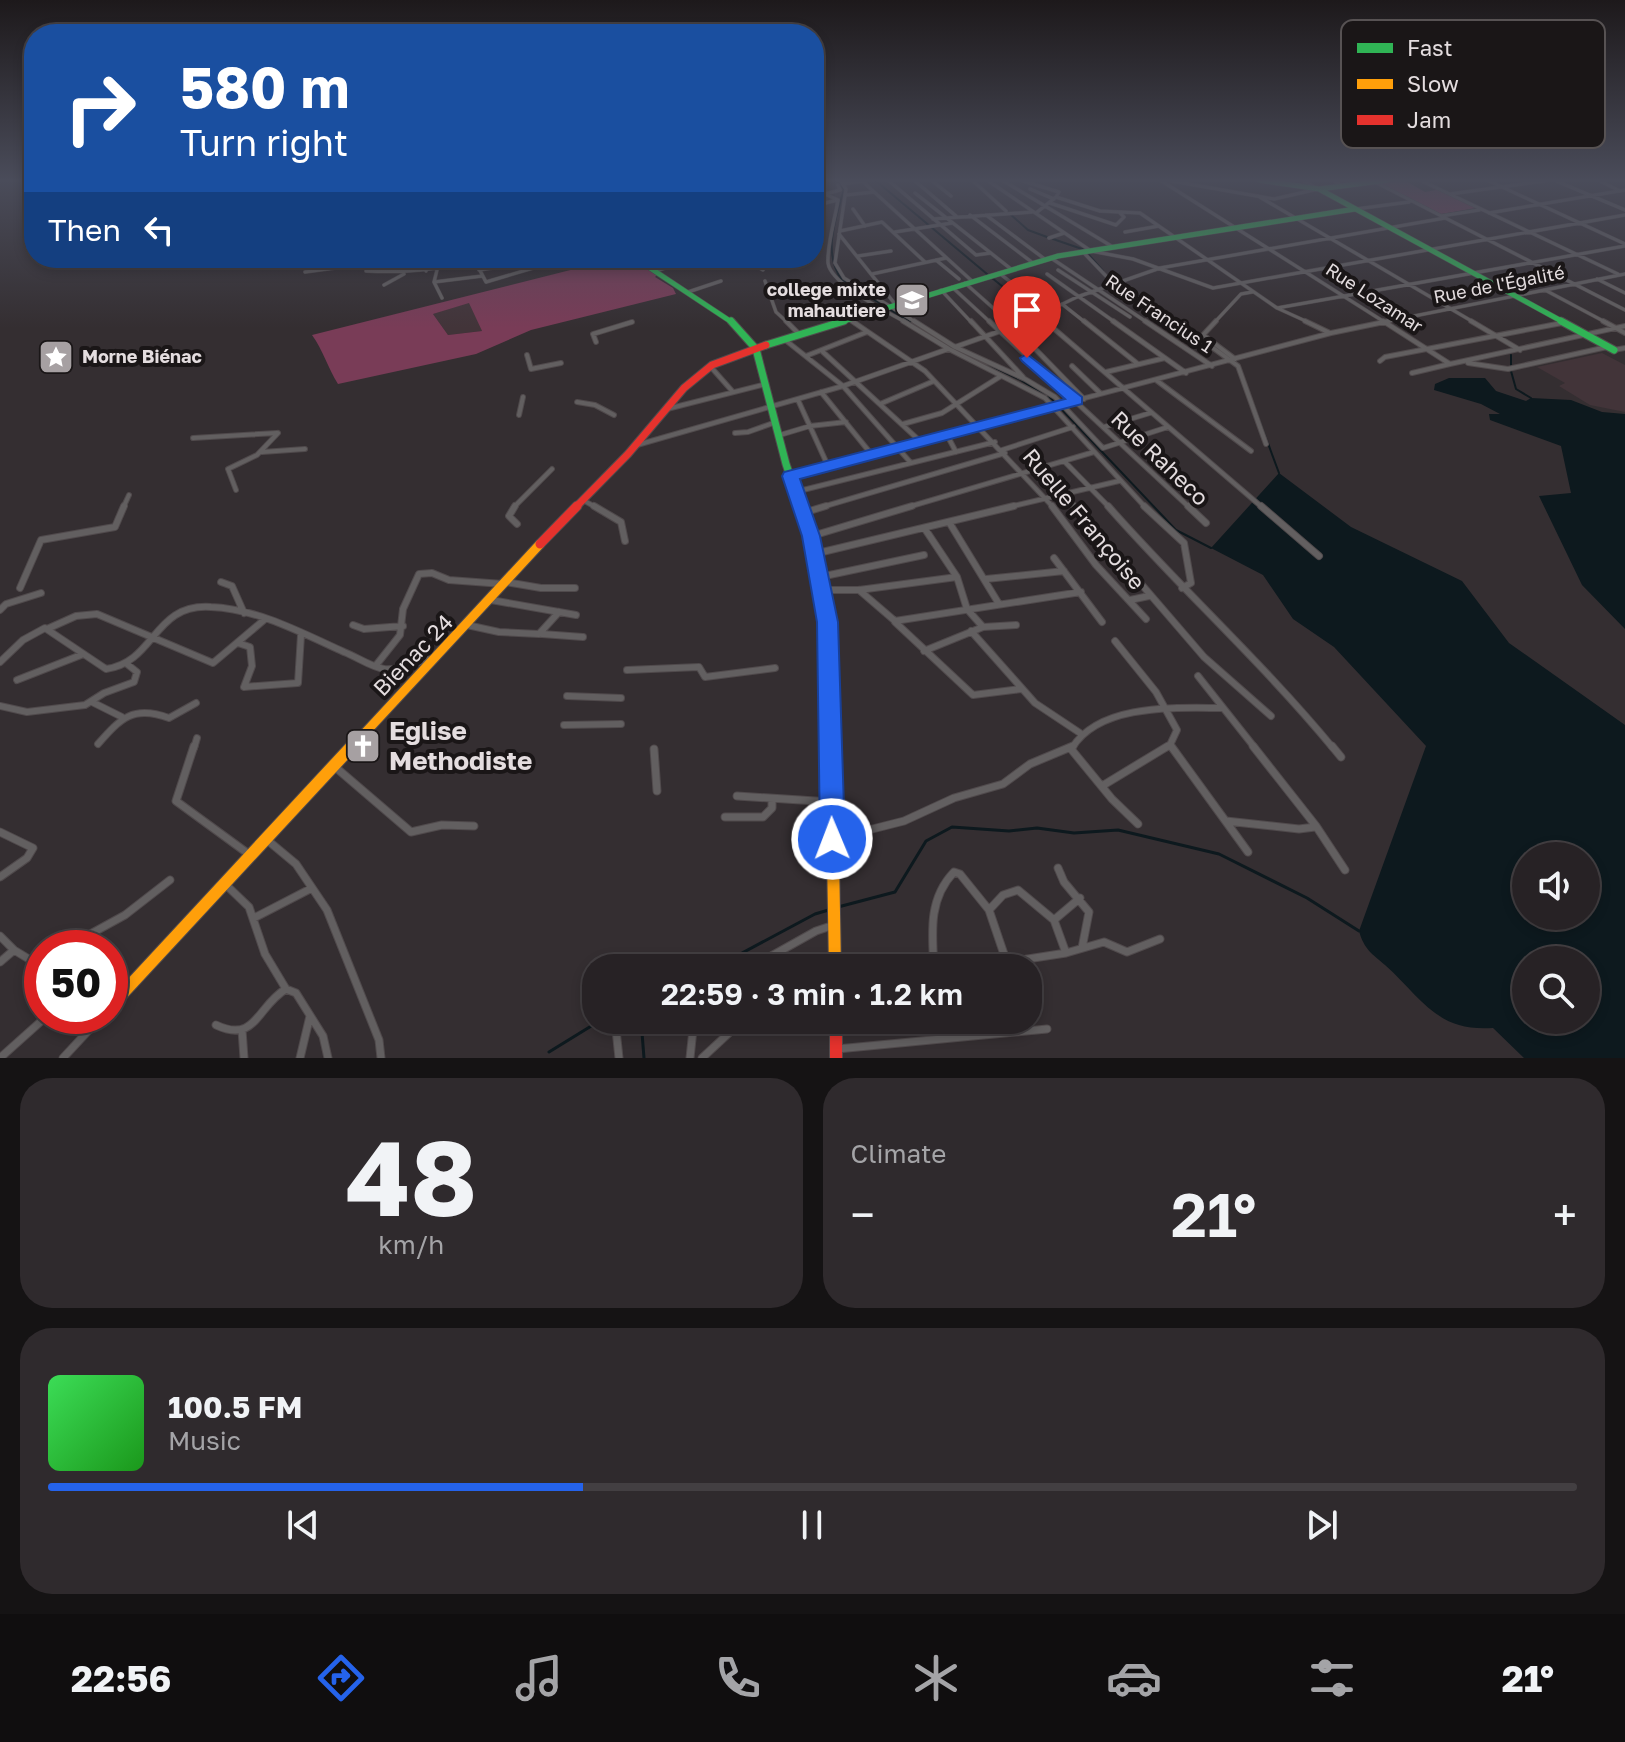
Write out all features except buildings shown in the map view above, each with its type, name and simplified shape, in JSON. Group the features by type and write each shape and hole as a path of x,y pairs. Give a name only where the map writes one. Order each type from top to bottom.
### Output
{"street":[{"path":"834,229 828,267 840,281 888,307"},
{"path":"841,229 835,263 837,272 952,348 1040,395 1054,406 1162,526 1184,543 1191,583 1182,588"},
{"path":"840,233 853,229"},
{"path":"891,229 925,262"},
{"path":"894,232 912,229"},
{"path":"915,229 946,258 962,282"},
{"path":"945,229 976,255 991,253"},
{"path":"961,229 1011,269"},
{"path":"989,229 1033,263"},
{"name":"Rue Francius 1","path":"1006,229 1212,366"},
{"path":"1060,229 1087,251 1106,276 1233,360"},
{"path":"1084,229 1114,247"},
{"path":"1123,229 1127,232 1142,229"},
{"path":"1165,229 1277,308 1331,333"},
{"name":"Bienac 24","path":"128,987 432,659 636,445 697,374 710,366 798,333 962,282 1087,251 1235,229"},
{"name":"Rue Lozamar","path":"1239,229 1451,364"},
{"path":"1314,229 1520,350"},
{"path":"636,445 843,386 1014,327 1077,297 1160,268 1382,229"},
{"path":"1392,229 1584,335 1613,349 1625,351"},
{"path":"1467,229 1625,310"},
{"path":"1523,229 1623,276"},
{"path":"1087,251 1160,268 1213,288 1551,229"},
{"path":"1592,229 1625,245"},
{"path":"840,233 872,274 888,307"},
{"path":"1050,237 1065,233"},
{"path":"960,241 973,239"},
{"path":"1277,308 1625,245"},
{"path":"858,256 891,251"},
{"path":"872,274 946,258"},
{"path":"936,260 1014,327 1084,399"},
{"path":"1065,267 1047,274 1186,373"},
{"path":"305,272 335,268"},
{"path":"366,271 405,273 443,268"},
{"path":"488,268 479,270 486,282 536,268"},
{"path":"651,268 737,325 756,349 794,492 811,536 828,622 835,954"},
{"path":"656,271 665,268"},
{"path":"760,268 763,270"},
{"path":"437,270 434,282 442,298"},
{"path":"1058,270 1130,317"},
{"path":"384,285 405,273"},
{"path":"992,275 1048,311"},
{"path":"434,282 482,276"},
{"name":"Rue de l'Égalité","path":"790,476 1331,333 1543,289 1623,276"},
{"path":"1597,279 1625,293"},
{"path":"688,292 721,281"},
{"path":"765,281 776,312 798,333"},
{"name":"Rue Raheco","path":"962,282 1000,331 1206,523"},
{"path":"1543,289 1625,333"},
{"path":"941,290 1025,379"},
{"path":"1253,292 1241,294 1203,335 1238,366 1266,444"},
{"path":"1062,304 1138,364"},
{"path":"1040,317 1319,556"},
{"name":"Ruelle Françoise","path":"849,319 912,362 958,403 1046,498 1096,565 1146,619"},
{"path":"596,342 592,334 632,322"},
{"path":"1380,361 1385,357 1562,323"},
{"path":"1412,373 1625,326"},
{"path":"805,357 867,332"},
{"path":"784,339 843,386 911,463"},
{"path":"952,348 1025,379 1063,404 1103,448 1168,427"},
{"path":"1464,362 1508,369 1613,349"},
{"path":"823,352 921,443"},
{"path":"527,355 529,368 561,363"},
{"path":"1105,372 1165,358"},
{"path":"710,366 733,392"},
{"path":"1072,366 1101,394"},
{"path":"902,425 942,413 1002,376"},
{"path":"1156,380 1251,451"},
{"path":"880,404 934,381"},
{"path":"667,409 766,384"},
{"path":"821,392 872,455"},
{"path":"519,415 523,397"},
{"path":"798,400 828,466"},
{"path":"577,402 595,405 614,415"},
{"path":"1104,427 1151,413"},
{"path":"735,433 748,432 776,422"},
{"path":"780,435 810,426 846,422"},
{"path":"803,513 1073,427"},
{"path":"193,438 278,433 261,452 228,469 236,490"},
{"path":"947,435 956,452"},
{"path":"794,492 995,442"},
{"path":"261,452 305,449"},
{"path":"811,536 1094,452"},
{"path":"1064,461 1182,588 1291,697 1341,757"},
{"path":"1043,467 1149,596 1204,657 1271,716"},
{"path":"517,524 511,521 511,510 552,469"},
{"path":"814,554 1120,481"},
{"path":"20,588 41,540 55,535 76,535 115,527 129,495"},
{"path":"583,500 621,522 625,541"},
{"path":"949,522 999,604"},
{"path":"925,529 957,577 967,609 983,627"},
{"path":"820,577 924,555"},
{"path":"1054,558 1102,622"},
{"path":"986,579 1064,571"},
{"path":"377,664 400,635 403,609 419,574 432,573 449,580 575,588"},
{"path":"823,590 859,590 957,577"},
{"path":"221,582 232,586 244,613"},
{"path":"859,590 973,695 1021,689"},
{"path":"895,621 1081,592"},
{"path":"0,610 3,602 41,593"},
{"path":"1129,600 1149,596"},
{"path":"491,600 576,615"},
{"path":"47,629 106,669 126,663 148,646 160,624 190,607 244,613 384,669 432,659"},
{"path":"541,633 559,612"},
{"path":"0,662 23,640 76,616 97,614 213,663 265,620"},
{"path":"353,625 364,629 403,626"},
{"path":"467,625 499,632 583,637"},
{"path":"924,651 983,627 1016,625"},
{"path":"971,631 1021,689 1044,710 1080,733"},
{"path":"238,642 250,647 252,658 244,687 298,683 301,635"},
{"path":"1102,786 1170,745 1177,730 1166,708 1115,641"},
{"path":"17,680 82,655"},
{"path":"0,706 27,712 92,702 104,693 134,682 137,672 126,663"},
{"path":"627,670 699,667 705,677 775,668"},
{"path":"1198,676 1316,826 1345,870"},
{"path":"567,696 621,698"},
{"path":"92,702 122,717 152,712 169,718 196,703"},
{"path":"832,839 904,821 954,798 1003,784 1030,764 1071,749 1080,733 1091,725 1166,708 1223,708"},
{"path":"98,744 122,717"},
{"path":"564,725 621,724"},
{"path":"197,738 176,801 250,855"},
{"path":"1170,745 1248,852"},
{"path":"654,749 657,791"},
{"path":"1071,749 1138,824"},
{"path":"333,765 411,832 451,823 474,826"},
{"path":"737,796 832,802"},
{"path":"725,817 763,817 772,808 772,799"},
{"path":"1226,821 1299,829 1316,826"},
{"path":"0,832 33,848 27,858 0,877"},
{"path":"265,838 296,864 327,910 379,1040 381,1058"},
{"path":"1058,868 1064,882 1080,898 1089,915 1082,948"},
{"path":"933,954 932,914 950,874 960,874 989,910 1004,954"},
{"path":"98,930 125,915 170,880"},
{"path":"224,883 242,898 254,918 260,944 286,989 296,993 323,1036 328,1058"},
{"path":"254,918 312,888"},
{"path":"989,910 1003,895 1018,890 1054,920 1066,953"},
{"path":"1054,920 1080,898"},
{"path":"775,954 834,922"},
{"path":"0,936 24,956"},
{"path":"1042,957 1104,942 1127,952 1160,939"},
{"path":"0,962 14,950"},
{"path":"216,1025 228,1030 252,1026 276,995 286,989"},
{"path":"300,1058 310,1016"},
{"path":"836,1054 1047,1029"},
{"path":"242,1030 244,1058"},
{"path":"0,1058 27,1034"},
{"path":"63,1058 85,1034"},
{"path":"616,1034 619,1058"},
{"path":"690,1058 693,1034"},
{"path":"702,1058 728,1034"}],"shaded area":[{"path":"578,268 646,268 673,288 676,294 531,330 476,354 338,384 312,335","holes":["469,303 482,331 448,335 433,314"]},
{"path":"470,302 482,331 448,335 433,314"},
{"path":"1602,353 1625,365 1625,412 1590,405 1559,386 1565,383 1537,367"},
{"path":"1449,378 1485,378 1496,391 1526,401 1531,398 1571,400 1602,412 1625,414 1625,629 1582,585 1539,496 1571,493 1561,446 1490,420 1489,414 1500,414 1481,404 1434,390 1435,384"},
{"path":"1279,473 1351,527 1462,581 1509,643 1625,725 1625,1058 1524,1058 1493,1028 1474,1028 1444,1019 1369,951 1359,931 1426,746 1334,647 1293,619 1263,575 1211,548"}],"waterway":[{"path":"833,229 833,258 842,280 956,350 1019,379 1053,400 1176,530 1211,548"},
{"path":"934,229 987,274"},
{"path":"1027,229 1047,237"},
{"path":"1053,239 1085,250"},
{"path":"1089,255 1103,271"},
{"path":"992,278 1033,311"},
{"path":"1123,287 1169,315"},
{"path":"1511,355 1511,366"},
{"path":"1511,371 1516,389 1531,398"},
{"path":"1253,403 1279,473"},
{"path":"838,907 895,892 926,841 952,827 1009,831 1037,828 1074,833 1118,830 1219,854 1307,898 1359,931"},
{"path":"740,954 815,914 832,909"},
{"path":"549,1052 582,1032"},
{"path":"642,1034 644,1058"}],"traffic: fast":[{"path":"766,345 1058,256 1226,229"},
{"path":"1393,229 1614,350"},
{"path":"650,268 728,318 756,349 786,464 811,536 819,578"}],"traffic: slow":[{"path":"128,988 540,544"},
{"path":"819,578 828,622 835,954"}],"traffic: jam":[{"path":"540,544 628,454 684,388 712,365 766,345"},
{"path":"836,1034 836,1058"}],"place":[{"name":"college mixte mahautiere","path":"912,300"},
{"name":"Morne Biénac","path":"56,357"},
{"name":"Eglise Methodiste","path":"363,746"}],"route":[{"path":"832,839 828,622 811,536 790,476 1076,401 1027,358"}]}
